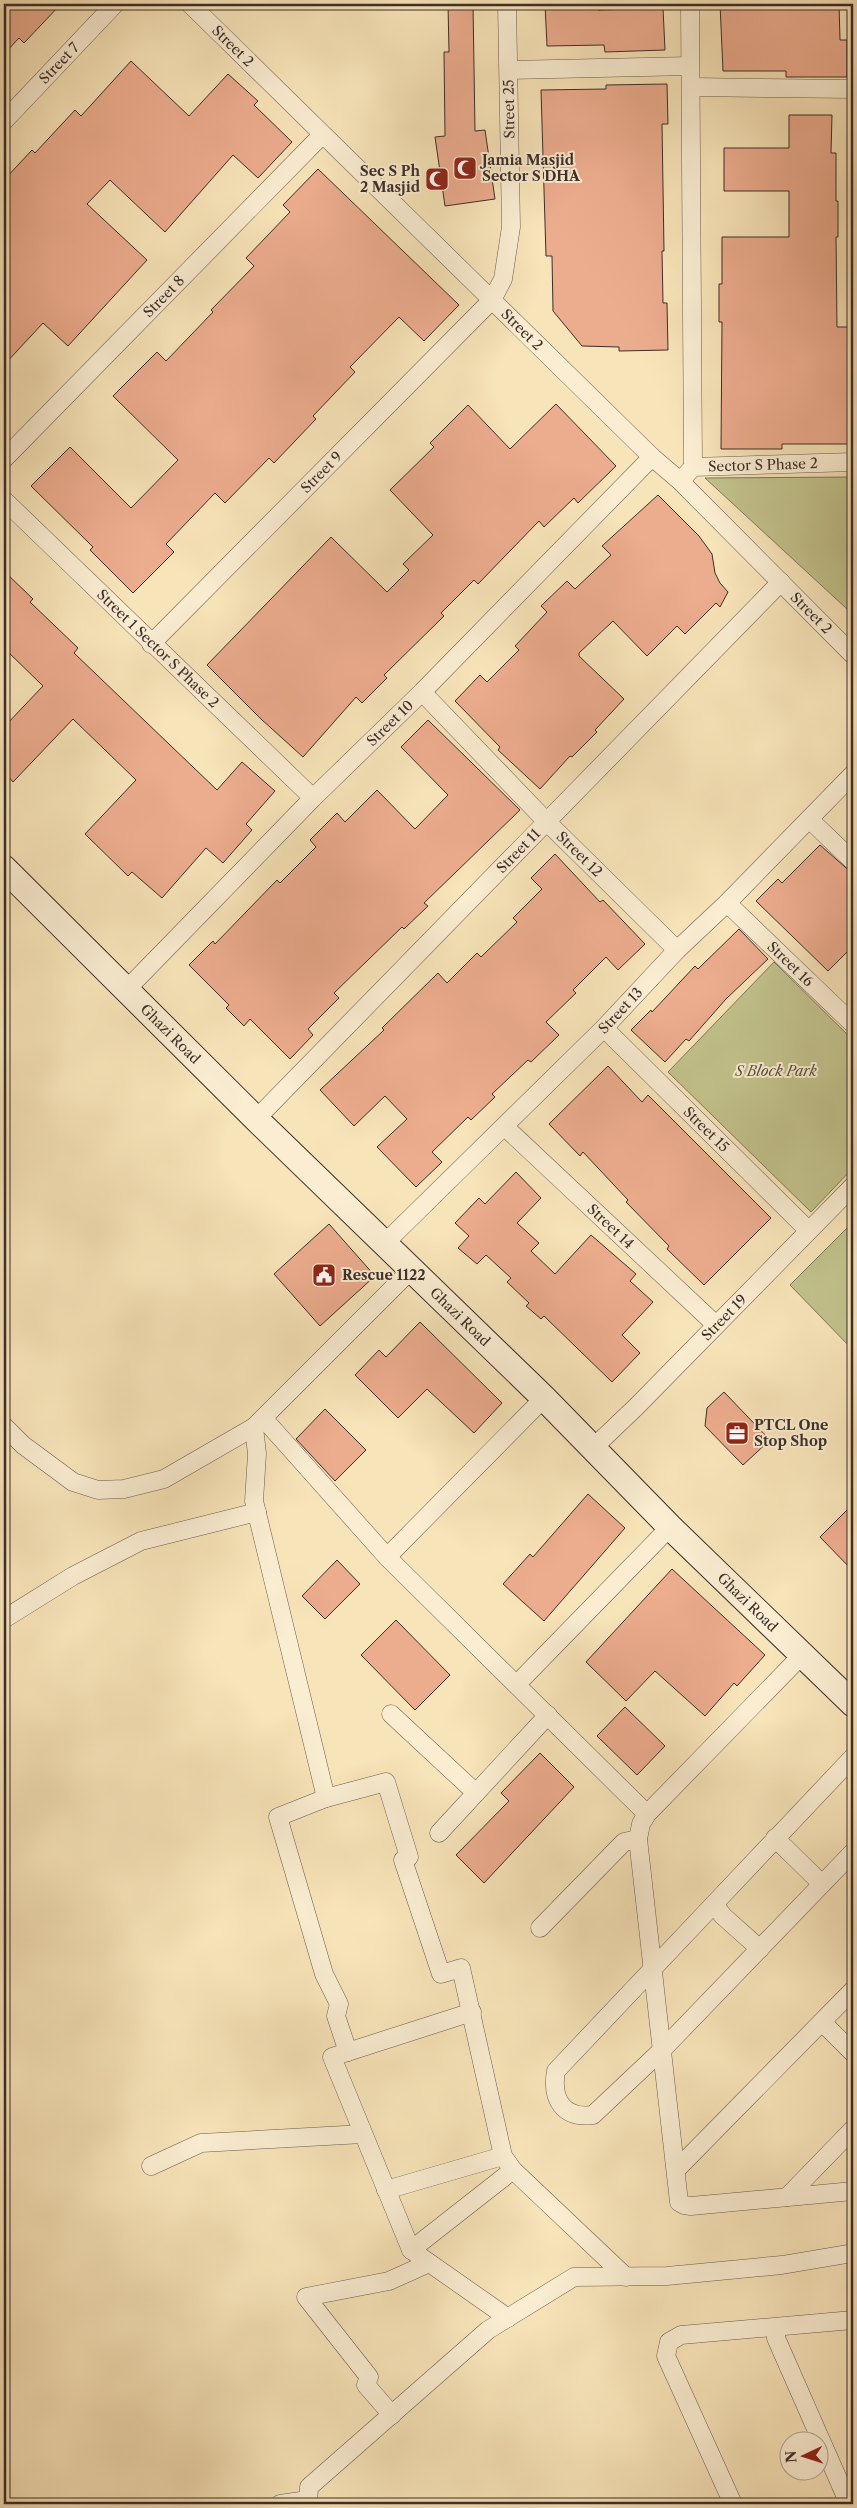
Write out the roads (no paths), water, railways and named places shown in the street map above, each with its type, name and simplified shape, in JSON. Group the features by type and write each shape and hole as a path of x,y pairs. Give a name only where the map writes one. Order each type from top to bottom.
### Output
{"main road":[{"name":"Ghazi Road","path":"4,868 256,1119 544,1398 670,1527 853,1704"}],"street":[{"name":"Street 7","path":"4,121 115,4"},
{"name":"Street 2","path":"190,4 652,457 680,481 853,655"},
{"name":"Street 25","path":"492,300 503,279 511,227 507,4"},
{"path":"690,4 693,467"},
{"path":"509,70 690,66"},
{"path":"691,87 853,89"},
{"name":"Street 8","path":"4,459 322,135"},
{"name":"Street 9","path":"150,644 492,300"},
{"name":"Street 10","path":"127,989 312,798 422,692 652,457"},
{"name":"Sector S Phase 2","path":"680,481 693,467 853,462"},
{"name":"Street 1 Sector S Phase 2","path":"4,500 150,644 312,798"},
{"name":"Street 11","path":"256,1119 781,582"},
{"name":"Street 12","path":"422,692 547,822 677,950"},
{"name":"Street 13","path":"385,1243 604,1028 677,950 727,903 853,774"},
{"path":"809,819 853,861"},
{"name":"Street 16","path":"727,903 853,1024"},
{"name":"Street 15","path":"604,1028 808,1230"},
{"name":"Street 14","path":"505,1127 716,1325"},
{"name":"Street 19","path":"592,1448 853,1186"},
{"path":"4,1426 23,1445 73,1482 98,1490 124,1489 164,1479 259,1423 412,1270"},
{"path":"387,1557 544,1398"},
{"path":"259,1423 254,1501 326,1798"},
{"path":"259,1423 387,1557 647,1814"},
{"path":"4,1619 72,1576 141,1541 257,1512"},
{"path":"517,1684 670,1527"},
{"path":"803,1654 647,1814 641,1824 638,1839 679,2202 684,2206 853,2191"},
{"path":"391,1714 476,1793"},
{"path":"439,1833 548,1716"},
{"path":"853,1757 556,2071 553,2085 556,2098 568,2112 578,2117 593,2115 663,2050 853,1852"},
{"path":"348,2052 336,2016 339,2004 324,1974 278,1817 326,1798 386,1782 410,1857 403,1860 441,1974 461,1968 508,2163 626,2277"},
{"path":"775,1838 822,1884"},
{"path":"540,1928 624,1842 638,1839"},
{"path":"714,1904 724,1916 760,1949"},
{"path":"676,2170 853,1990"},
{"path":"472,2012 332,2058 411,2250 508,2318"},
{"path":"822,2022 853,2053"},
{"path":"787,2197 853,2129"},
{"path":"151,2166 200,2143 363,2134"},
{"path":"386,2190 508,2163"},
{"path":"411,2250 508,2163"},
{"path":"280,2504 308,2502 308,2488 488,2330 574,2278 668,2276 772,2266 853,2253"},
{"path":"392,2415 366,2385 369,2377 306,2297 389,2281 429,2263"},
{"path":"734,2504 666,2356 669,2342 681,2335 853,2320"},
{"path":"776,2328 776,2338 849,2504"}],"place":[{"name":"Jamia Masjid Sector S DHA","path":"465,168"},
{"name":"Sec S Ph 2 Masjid","path":"437,179"},
{"name":"Rescue 1122","path":"324,1275"},
{"name":"PTCL One Stop Shop","path":"737,1433"}],"park label":[{"name":"S Block Park","path":"776,1071"}]}
